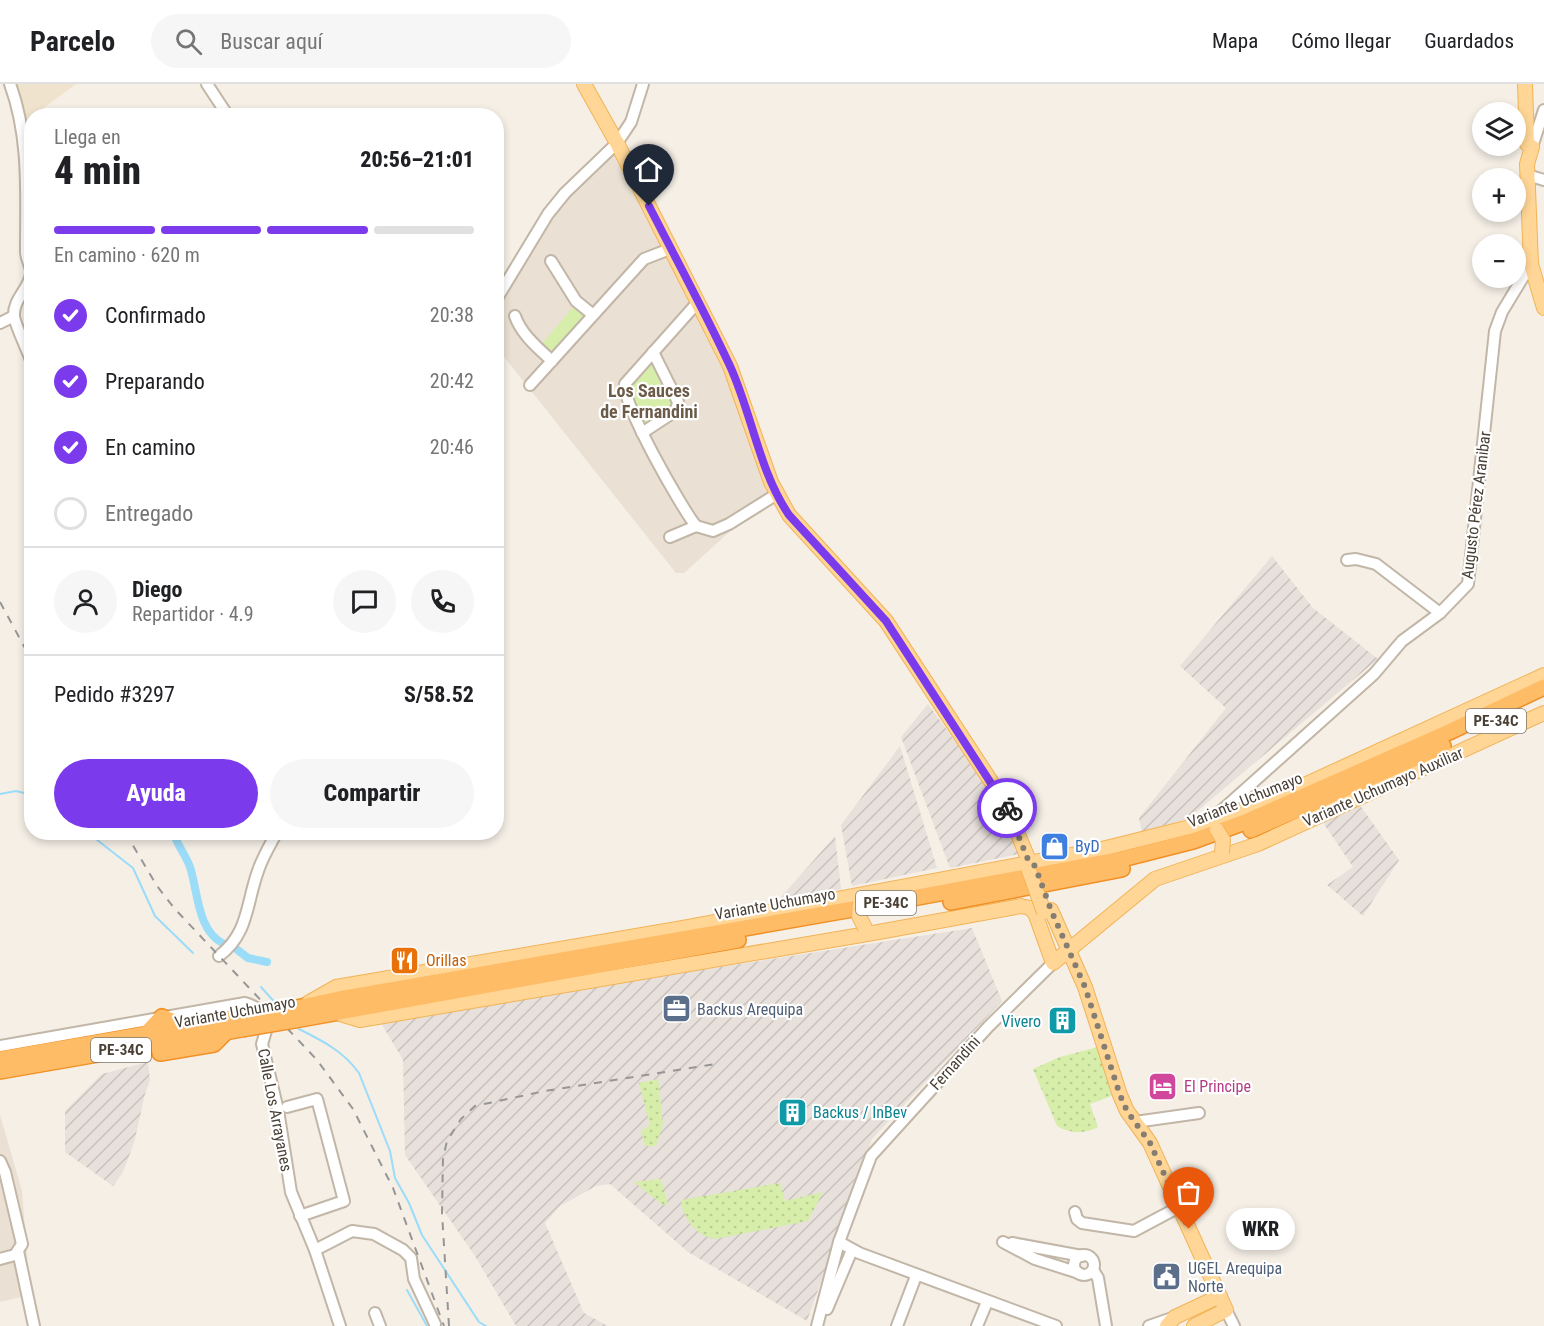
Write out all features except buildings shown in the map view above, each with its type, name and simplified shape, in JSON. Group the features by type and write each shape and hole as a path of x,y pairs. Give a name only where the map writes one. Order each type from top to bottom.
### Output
{"highway":[{"name":"Variante Uchumayo","path":"291,1015 304,1006 870,906 1122,859 1193,841 1245,822 1449,732 1544,687"},
{"name":"Variante Uchumayo","path":"0,1071 291,1015 334,1012 1046,885 1126,868 1195,849 1271,822 1544,699"},
{"path":"147,1033 162,1017 186,1027"},
{"name":"Variante Uchumayo","path":"0,1059 186,1027 236,1026"},
{"path":"0,1081 214,1044 236,1026"}],"main road":[{"path":"584,84 617,142 730,366 777,494 789,515 886,621 996,789 1012,819 1031,866 1061,956 1077,968 1091,1003 1127,1111 1150,1143 1227,1310 1194,1326"},
{"path":"1525,84 1527,144 1532,147 1527,164 1531,264 1544,308"},
{"name":"Variante Uchumayo Auxiliar","path":"1213,826 1544,675"},
{"name":"Variante Uchumayo Auxiliar","path":"1221,855 1279,834 1544,713"},
{"path":"1061,956 1155,879 1221,855 1223,840 1213,826"},
{"name":"Variante Uchumayo","path":"304,1006 336,987 862,898 1031,866 1213,826"},
{"path":"862,898 859,916 869,931"},
{"name":"Variante Uchumayo","path":"334,1012 360,1020 869,931 1026,906 1035,914 1061,956"},
{"path":"1171,1321 1220,1296"}],"street":[{"path":"10,84 24,141"},
{"path":"207,84 223,108"},
{"path":"504,287 548,214 617,142 635,115 638,96 643,84"},
{"path":"1532,147 1544,110"},
{"path":"1527,175 1544,180"},
{"path":"530,385 644,259 670,249"},
{"path":"551,261 576,301 592,314"},
{"name":"Augusto Pérez Aranibar","path":"1213,826 1374,674 1402,641 1440,613 1465,589 1470,579 1496,331 1502,312 1531,264"},
{"path":"24,290 18,298 14,316 24,342"},
{"path":"696,526 642,433 624,388 625,384 698,302"},
{"path":"0,323 14,316"},
{"path":"515,316 535,346 552,361"},
{"path":"642,433 674,412 678,402 653,352"},
{"path":"670,537 696,526 713,531 729,524 777,494"},
{"path":"1347,560 1356,559 1376,564 1440,613"},
{"path":"219,956 229,948 244,924 258,871 273,840"},
{"name":"Fernandini","path":"818,1326 839,1242 868,1161 980,1036 1061,956"},
{"name":"Calle Los Arrayanes","path":"0,1046 245,1003 258,1009 268,1024 262,1044 278,1110 291,1192 315,1250 340,1326"},
{"path":"287,1107 317,1099 344,1201 300,1216"},
{"path":"1135,1122 1199,1113"},
{"path":"0,1161 5,1172 22,1244 15,1255 0,1259"},
{"path":"1075,1212 1077,1219 1082,1223 1134,1231 1179,1207"},
{"path":"315,1250 352,1231 374,1234 404,1250 411,1258 414,1280 435,1324"},
{"path":"839,1242 852,1250 916,1276 1056,1326"},
{"path":"1093,1270 1088,1275 1079,1273 1035,1259 1003,1242 1088,1256 1093,1260 1093,1270 1098,1278 1106,1326"},
{"path":"818,1326 852,1250"},
{"path":"18,1251 34,1326"},
{"path":"1079,1273 1075,1265 1077,1259 1082,1256"},
{"path":"897,1326 916,1276"},
{"path":"977,1326 987,1302"},
{"path":"1227,1310 1234,1326"},
{"path":"375,1313 380,1326"},
{"path":"1149,1326 1171,1321"}],"shaded area":[{"path":"16,84 76,84 44,108 24,108 24,114"},
{"path":"617,138 782,495 736,526 684,573 676,573 504,357 504,283 540,225"},
{"path":"1272,556 1313,608 1378,659 1189,818 1142,832 1139,818 1226,708 1180,666"},
{"path":"928,704 998,800 1019,854 950,868 901,737"},
{"path":"900,746 937,868 852,886 841,825"},
{"path":"1359,804 1399,860 1363,916 1327,885 1353,867 1322,821"},
{"path":"835,836 841,889 775,904"},
{"path":"972,928 1002,1001 872,1139 807,1321 688,1252 610,1184 596,1186 560,1206 545,1223 584,1313 608,1326 516,1326 475,1256 405,1155 403,1060 381,1023 463,1007"},
{"path":"148,1062 150,1080 134,1143 123,1172 113,1186 65,1152 65,1111 102,1074"},
{"path":"0,1115 22,1191 30,1295 0,1302"}],"green space":[{"path":"574,306 587,315 552,355 541,345"},
{"path":"650,363 655,364 674,407 645,426 627,389"},
{"path":"1098,1047 1114,1095 1090,1104 1098,1127 1078,1132 1062,1129 1057,1126 1033,1069 1060,1057"},
{"path":"658,1079 663,1124 656,1146 645,1146 641,1131 650,1125 639,1083"},
{"path":"661,1179 668,1204 663,1205 634,1182"},
{"path":"780,1183 785,1201 823,1192 808,1221 715,1239 696,1230 682,1207 681,1200"}],"waterway":[{"path":"0,794 16,791 24,793"},
{"path":"97,840 133,868 155,916 193,953"},
{"path":"177,840 190,867 203,920 208,930 224,944"},
{"path":"235,948 248,958 267,962"},
{"path":"261,987 278,1006"},
{"path":"296,1026 339,1053 359,1073 390,1151 395,1178 409,1203 422,1235 479,1322 486,1326"},
{"path":"407,1290 427,1326"}],"railway":[{"path":"0,602 24,646"},
{"path":"130,840 157,886 174,908 317,1060 353,1109 393,1188 444,1326"},
{"path":"449,1326 442,1213 443,1158 447,1141 461,1119 475,1106 545,1091 716,1064"}],"way so far":[{"path":"1007,808 1029,862 1035,866 1051,910 1085,987 1120,1095 1127,1111 1150,1143 1189,1229"}],"place":[{"name":"ByD","path":"1054,846"},
{"name":"Orillas","path":"405,960"},
{"name":"Backus Arequipa","path":"676,1009"},
{"name":"Vivero","path":"1062,1021"},
{"name":"El Principe","path":"1163,1086"},
{"name":"Backus / InBev","path":"792,1112"},
{"name":"WKR","path":"1189,1229"},
{"name":"UGEL Arequipa Norte","path":"1167,1277"}],"district":[{"name":"Los Sauces de Fernandini","path":"649,400"}],"route":[{"path":"649,206 730,366 771,482 782,505 886,621 1007,808"}]}
